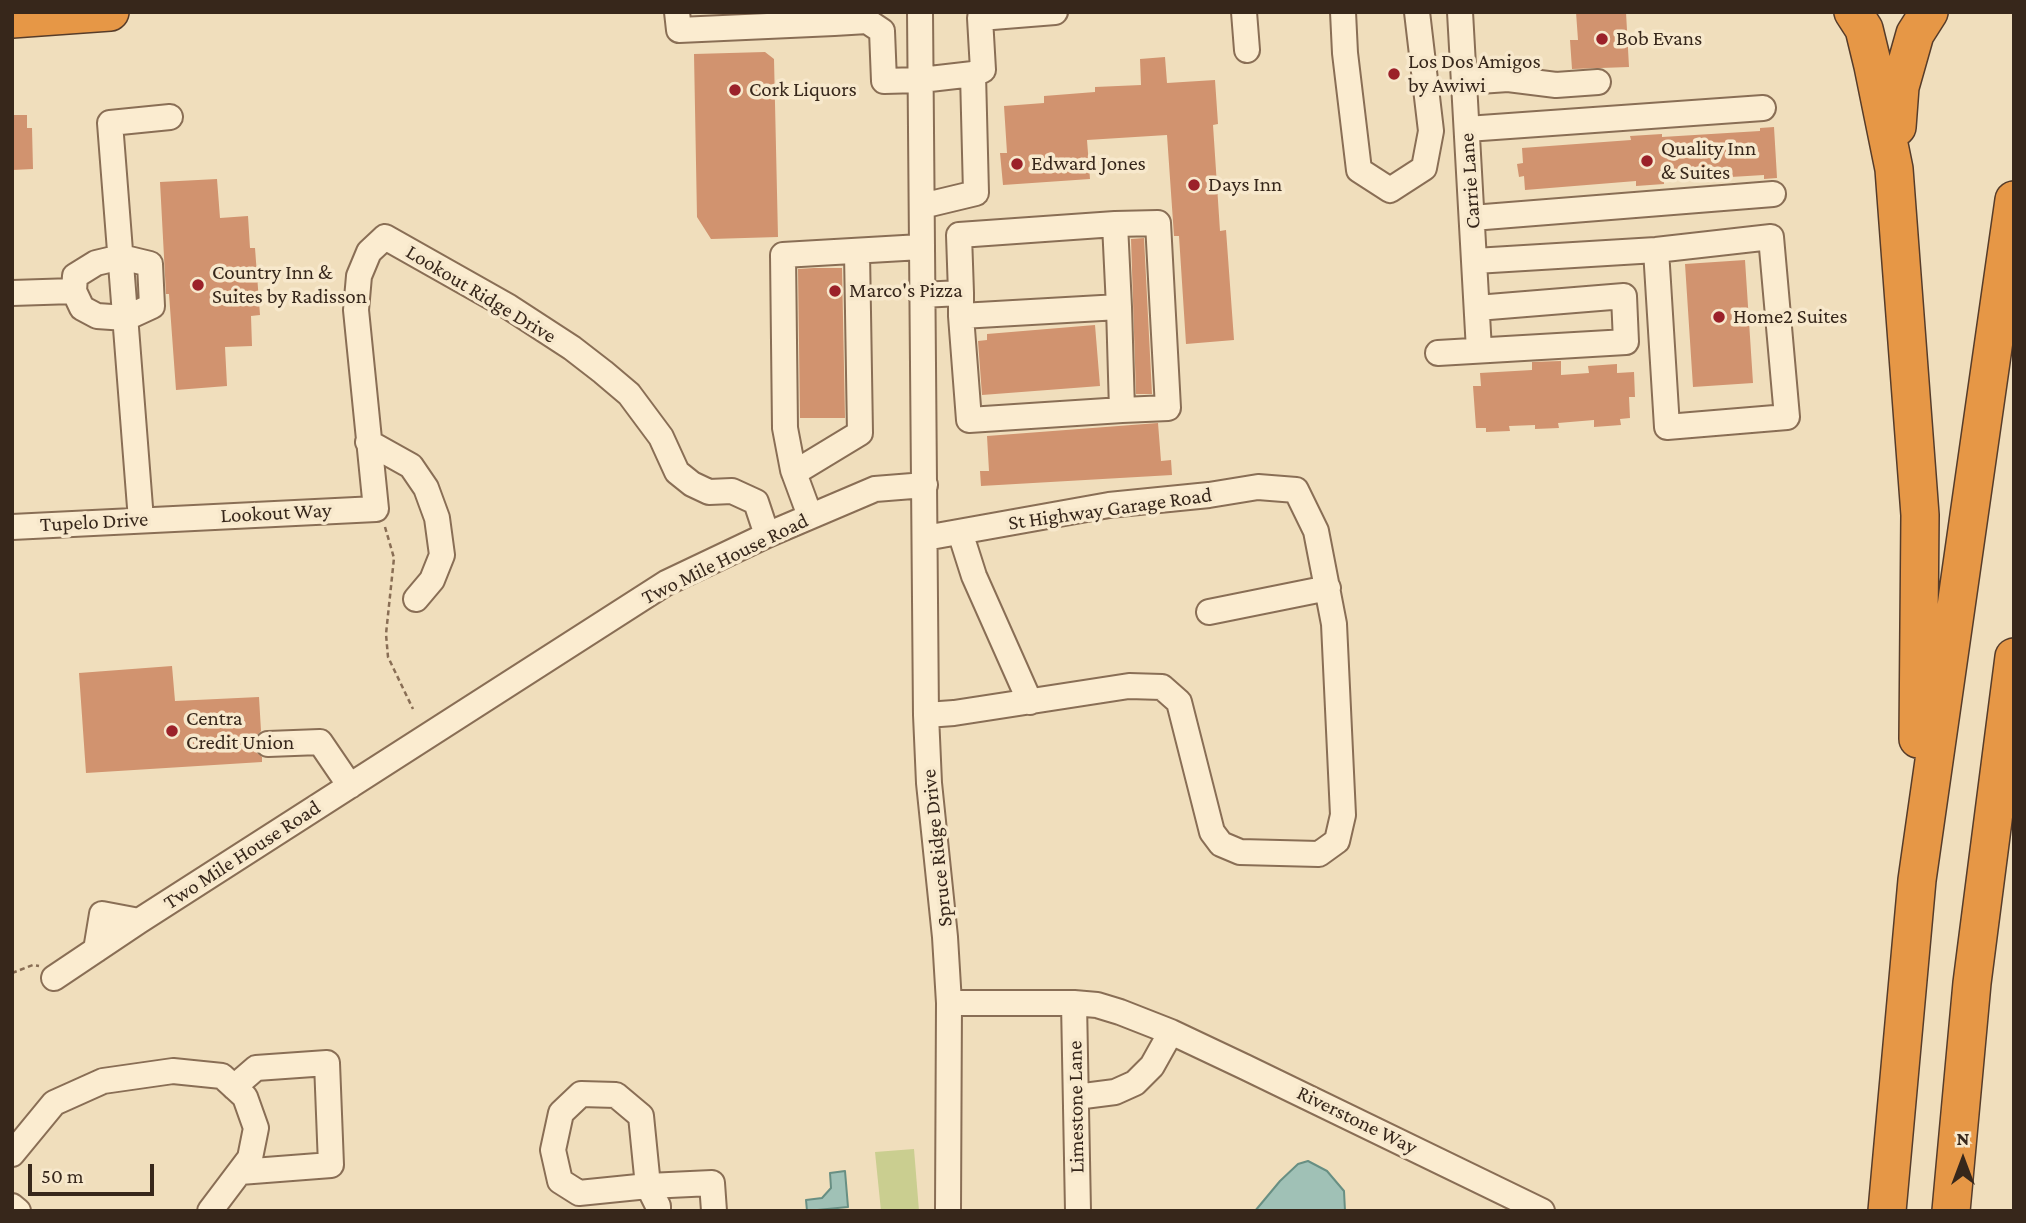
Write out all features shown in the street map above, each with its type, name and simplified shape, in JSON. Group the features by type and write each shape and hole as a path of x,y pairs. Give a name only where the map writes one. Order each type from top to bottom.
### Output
{"highway":[{"path":"12,19 110,12"},
{"path":"1853,12 1864,29 1894,169 1920,515 1917,880"},
{"path":"1894,169 1900,86 1915,34 1929,12"},
{"path":"1887,1211 1917,880 2014,200"},
{"path":"1951,1211 1972,983 2014,657"},
{"path":"1972,983 1987,941 2014,809"}],"street":[{"path":"677,12 679,30 834,18 867,21 882,31 884,81 920,80 972,74 983,70 980,18 1055,12"},
{"path":"920,12 920,247 925,485"},
{"path":"1244,12 1247,50"},
{"path":"1343,12 1345,53 1359,170 1390,190 1424,168 1431,131 1418,12"},
{"name":"Carrie Lane","path":"1460,12 1479,350"},
{"path":"922,206 976,193 972,74"},
{"path":"1464,82 1508,79 1556,85 1598,82"},
{"path":"1466,129 1763,108"},
{"path":"141,520 110,123 170,117"},
{"path":"1472,218 1773,194"},
{"path":"1158,223 1168,408 970,420 961,304 958,235 1158,223"},
{"path":"1115,224 1122,410"},
{"name":"Lookout Ridge Drive","path":"376,509 356,310 359,276 369,252 386,237 509,307 572,348 603,372 629,394 653,426 677,472 692,484 709,492 732,491 756,502 767,535"},
{"path":"1475,261 1656,250 1771,237 1787,417 1667,427 1656,250"},
{"path":"810,516 794,473 785,428 783,255 920,247"},
{"path":"794,473 860,433 857,252"},
{"path":"121,257 96,263 75,276 74,291 82,308 89,312 97,316 126,318"},
{"path":"12,293 74,291"},
{"path":"921,295 961,304 1119,307"},
{"path":"1438,353 1626,342 1624,296 1477,308"},
{"path":"368,442 411,466 426,488 437,518 442,555 432,580 416,599"},
{"name":"Two Mile House Road","path":"54,978 666,583 767,535 875,489 925,485"},
{"name":"Spruce Ridge Drive","path":"925,485 929,783 946,937 948,1211"},
{"name":"St Highway Garage Road","path":"925,538 1109,505 1258,487 1296,490 1315,531 1328,588"},
{"name":"Lookout Way","path":"176,518 376,509"},
{"name":"Tupelo Drive","path":"12,527 176,518"},
{"path":"960,531 974,576 1030,702"},
{"path":"926,715 1129,686 1163,687 1179,702 1212,832 1220,844 1240,852 1320,855 1337,841 1343,816 1338,680 1328,588 1209,611"},
{"path":"268,744 320,742 350,786"},
{"name":"Riverstone Way","path":"948,1003 1074,1003 1097,1005 1120,1012 1171,1032 1542,1211"},
{"name":"Limestone Lane","path":"1074,1003 1077,1211"},
{"path":"1076,1097 1115,1092 1135,1083 1152,1066 1171,1032"},
{"path":"234,1087 256,1068 327,1063 331,1165 240,1172"},
{"path":"12,1154 54,1102 103,1081 173,1071 222,1076 245,1097 256,1128 250,1158 211,1211"},
{"path":"658,1211 648,1186 641,1116 616,1095 581,1094 561,1114 553,1150 560,1181 579,1193 648,1186 712,1183 714,1211"},
{"path":"12,1206 18,1211"}],"path":[{"path":"376,509 386,528 394,558 386,634 388,657 412,709"}],"green space":[{"path":"914,1149 919,1211 881,1211 875,1152"}],"water":[{"path":"1308,1161 1327,1171 1344,1191 1345,1211 1255,1211 1298,1164"},
{"path":"845,1171 848,1207 807,1211 806,1200 822,1198 831,1188 830,1173"}],"building":[{"path":"1576,12 1626,12 1629,67 1572,69 1570,40 1578,40"},
{"path":"765,52 774,59 778,237 711,239 697,217 694,54"},
{"name":"Days Inn","path":"1165,57 1167,83 1215,80 1218,124 1213,125 1220,231 1226,230 1234,340 1186,344 1179,236 1174,236 1167,135 1087,140 1090,179 1003,185 1000,153 1007,153 1004,106 1044,103 1044,96 1095,92 1095,87 1141,85 1140,59"},
{"path":"12,115 27,115 27,128 32,128 33,169 12,170"},
{"path":"1774,127 1777,178 1764,179 1764,175 1664,181 1664,184 1636,186 1636,181 1525,190 1524,176 1519,177 1517,164 1523,163 1522,148 1631,140 1630,136 1662,134 1662,137 1760,131 1760,128"},
{"name":"Country Inn & Suites by Radisson","path":"217,179 220,218 248,216 250,248 255,248 260,315 251,316 252,346 225,347 227,386 176,390 169,294 166,294 160,182"},
{"path":"1144,238 1152,394 1136,394 1131,239"},
{"path":"1745,260 1753,383 1693,387 1685,264"},
{"path":"842,268 845,418 800,418 798,269"},
{"path":"1095,325 1100,386 982,395 978,341 987,340 987,334"},
{"path":"1561,361 1561,375 1589,373 1588,366 1617,364 1617,373 1634,372 1635,397 1629,397 1630,418 1620,419 1621,425 1594,427 1594,420 1558,423 1559,428 1509,426 1510,431 1486,432 1486,428 1476,428 1473,386 1481,386 1480,373 1532,370 1532,362"},
{"path":"1158,423 1161,461 1171,460 1172,475 981,486 980,471 989,471 987,436"},
{"name":"Centra Credit Union","path":"172,666 175,701 259,697 261,731 253,745 262,757 262,762 86,773 79,673"}],"place":[{"name":"Bob Evans","path":"1602,39"},
{"name":"Los Dos Amigos by Awiwi","path":"1394,74"},
{"name":"Cork Liquors","path":"735,90"},
{"name":"Quality Inn & Suites","path":"1647,161"},
{"name":"Edward Jones","path":"1017,164"},
{"name":"Days Inn","path":"1194,185"},
{"name":"Country Inn & Suites by Radisson","path":"198,285"},
{"name":"Marco's Pizza","path":"835,291"},
{"name":"Home2 Suites","path":"1719,317"},
{"name":"Centra Credit Union","path":"172,731"}]}
